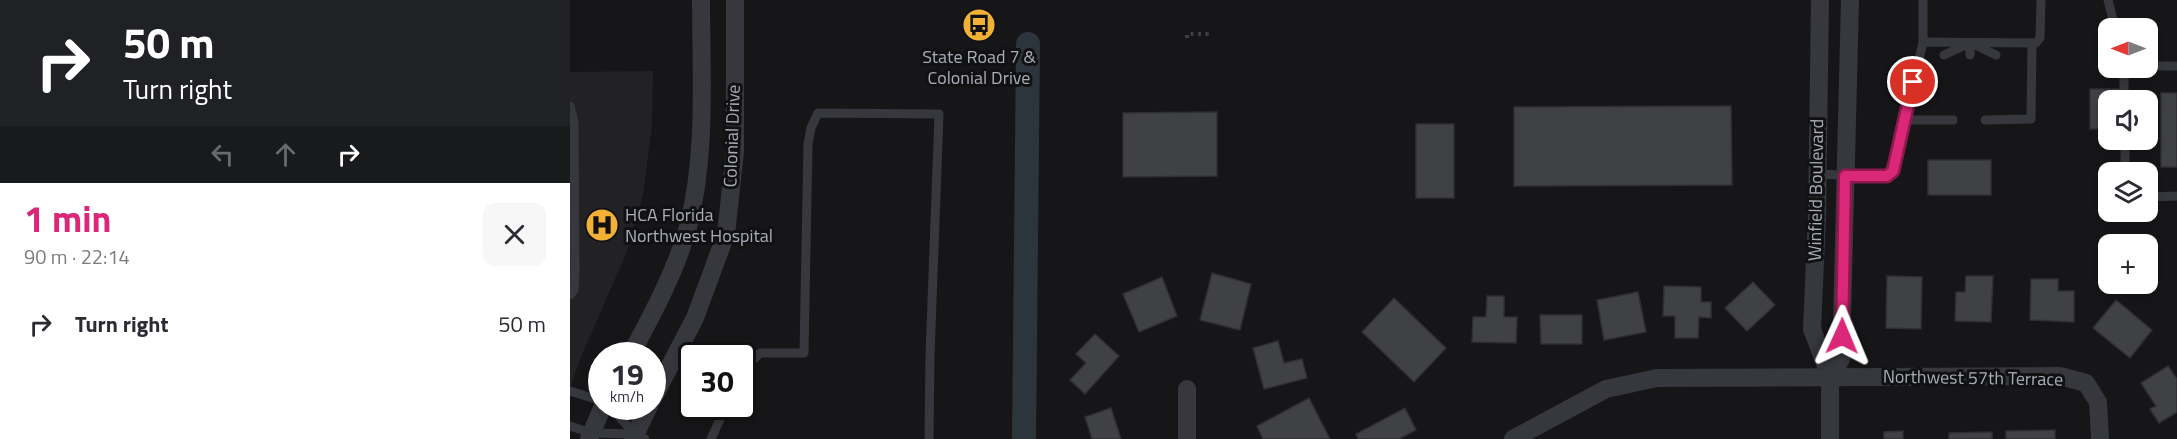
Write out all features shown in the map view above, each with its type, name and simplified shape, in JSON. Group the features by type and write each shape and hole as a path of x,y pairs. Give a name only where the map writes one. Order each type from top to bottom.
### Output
{"street":[{"name":"Colonial Drive","path":"638,342 661,300 688,227 700,151 701,0"},
{"name":"Colonial Drive","path":"666,373 695,318 726,234 735,151 735,0"},
{"name":"Winfield Boulevard","path":"1820,0 1812,329 1830,376 1830,439"},
{"name":"Winfield Boulevard","path":"1830,376 1842,359 1850,0"},
{"name":"Northwest 57th Terrace","path":"1515,439 1606,389 1657,378 2060,376 2086,384 2098,402 2100,439"},
{"path":"1187,389 1187,439"},
{"path":"590,436 597,420"},
{"path":"638,437 644,420"}],"lane":[{"path":"1817,174 1845,176 1891,174 1893,171 1923,42 1923,0"},
{"path":"1923,42 2036,43 2040,38 2041,0"},
{"path":"2108,0 2112,18"},
{"path":"1970,43 1970,55"},
{"path":"1944,55 1970,43 1996,55"},
{"path":"1985,120 2031,118 2032,43"},
{"path":"2158,66 2177,66"},
{"path":"570,106 574,122 575,271 574,290 570,295"},
{"path":"756,356 760,352 804,353 808,144 811,128 818,113 939,114 929,439"},
{"path":"1904,120 1953,120"},
{"path":"2158,197 2177,196"},
{"path":"570,391 588,397"},
{"path":"622,420 638,437"},
{"path":"711,439 720,420"},
{"path":"570,426 590,436 638,437"}],"path":[{"path":"1187,38 1187,34 1207,34 1207,29"}],"shaded area":[{"name":"HCA Florida Northwest Hospital","path":"653,71 652,126 643,195 626,254 580,359 570,390 570,72"}],"building":[{"path":"2090,89 2119,89 2098,90 2098,129 2090,129"},
{"path":"2161,93 2177,93 2177,167 2161,167"},
{"path":"1731,106 1732,185 1514,186 1514,107"},
{"path":"1217,112 1217,176 1123,177 1123,113"},
{"path":"1416,124 1454,124 1454,198 1416,198"},
{"path":"1928,160 1991,160 1991,195 1928,195"},
{"path":"1212,273 1251,284 1240,330 1200,320"},
{"path":"1887,276 1922,277 1921,329 1886,328"},
{"path":"1966,276 1993,276 1991,322 1955,321 1956,292 1965,292"},
{"path":"1162,277 1177,316 1139,332 1123,294"},
{"path":"2031,279 2058,279 2058,291 2074,291 2074,322 2030,320"},
{"path":"1753,282 1775,305 1747,331 1725,308"},
{"path":"1664,286 1701,287 1701,302 1711,302 1711,318 1699,317 1698,338 1675,338 1675,316 1663,316"},
{"path":"1638,292 1646,332 1604,340 1597,300"},
{"path":"1487,296 1504,296 1504,317 1517,317 1516,343 1472,342 1473,317 1486,317"},
{"path":"1394,298 1446,348 1414,382 1362,332"},
{"path":"2116,300 2152,330 2130,358 2093,328"},
{"path":"1540,315 1582,315 1582,344 1541,344"},
{"path":"1095,334 1119,356 1085,394 1070,380 1086,363 1076,354"},
{"path":"1278,341 1284,363 1302,359 1307,378 1264,389 1253,348"},
{"path":"2168,366 2177,379 2177,412 2159,423 2150,409 2156,406 2141,383"},
{"path":"1309,398 1330,439 1263,439 1257,426"},
{"path":"1111,408 1121,439 1092,439 1085,417"},
{"path":"1405,408 1416,430 1399,439 1358,439 1356,434"},
{"path":"2055,430 2055,439 2006,439 2006,431"},
{"path":"1903,431 1903,439 1884,439 1884,432"},
{"path":"1992,432 1992,439 1949,439 1949,433"}],"waterway":[{"path":"1024,439 1028,44"}],"place":[{"name":"State Road 7 & Colonial Drive","path":"979,25"},
{"name":"HCA Florida Northwest Hospital","path":"602,225"}],"route":[{"path":"1842,336 1845,176 1887,176 1891,174 1913,82"}]}
